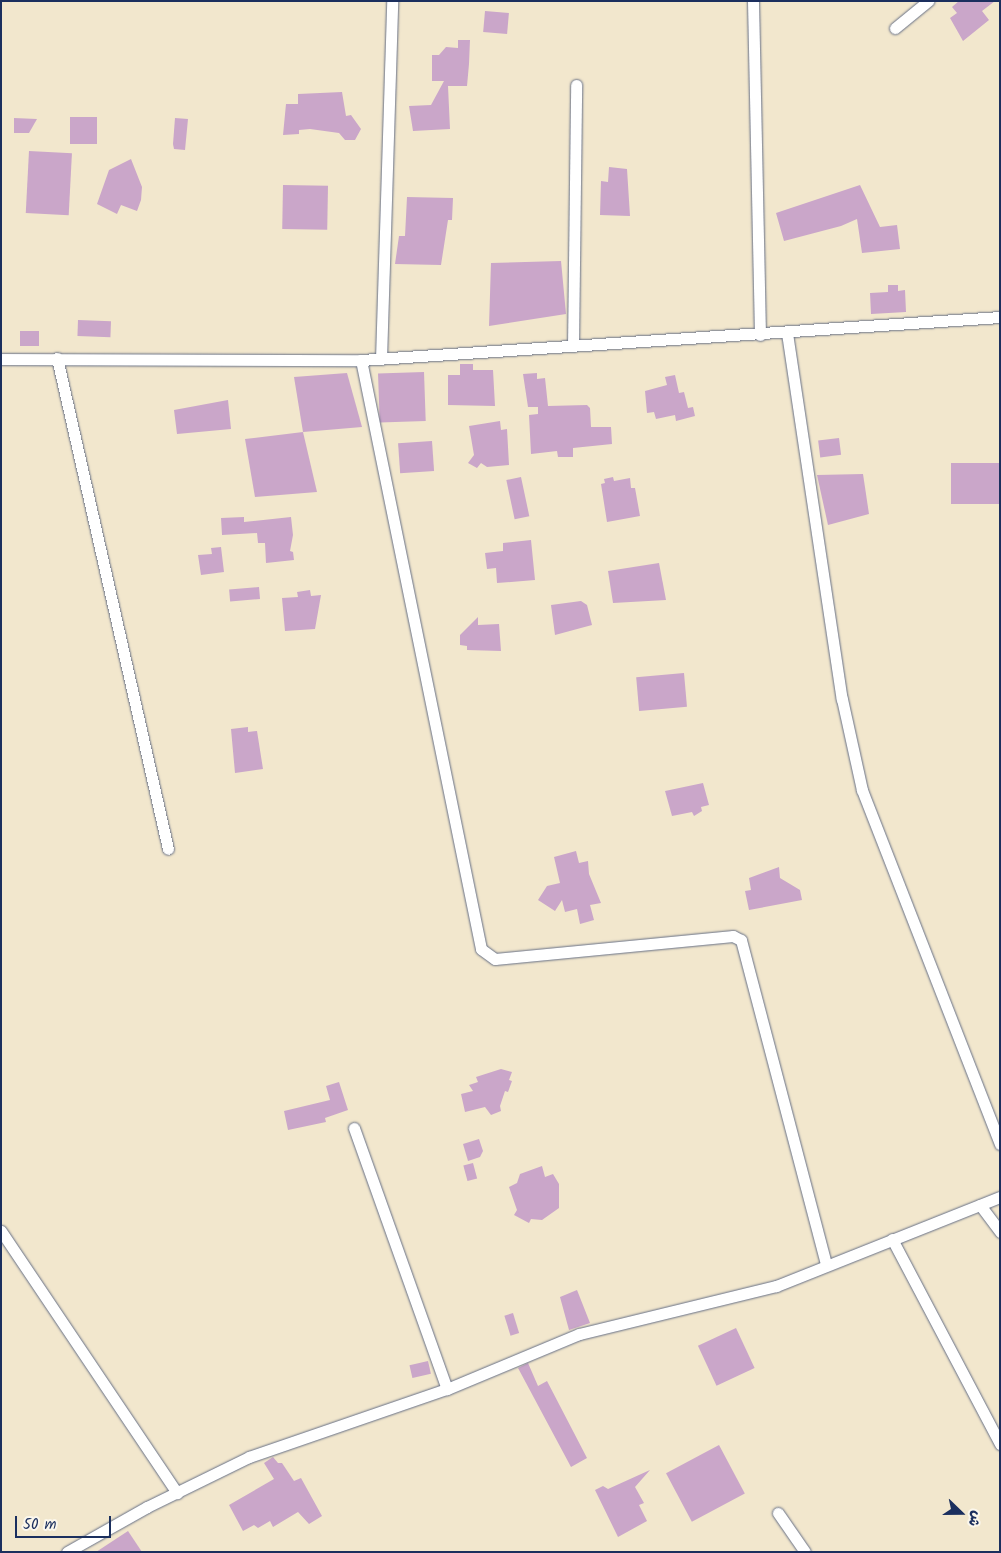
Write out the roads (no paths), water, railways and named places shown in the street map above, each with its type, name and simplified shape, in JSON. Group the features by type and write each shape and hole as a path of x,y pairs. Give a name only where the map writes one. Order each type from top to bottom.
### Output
{"street":[{"path":"381,359 392,1"},
{"path":"753,1 760,335"},
{"path":"895,28 928,1"},
{"path":"574,346 576,85"},
{"path":"1,359 361,360 760,335 1000,317"},
{"path":"787,333 842,699 862,790 1000,1144"},
{"path":"57,358 168,849"},
{"path":"361,360 481,949 495,960 733,936 741,940 826,1264"},
{"path":"354,1128 448,1389"},
{"path":"67,1552 249,1457 448,1389 579,1334 776,1286 826,1264 1000,1197"},
{"path":"980,1205 1000,1232"},
{"path":"1,1231 177,1493"},
{"path":"892,1239 1000,1444"},
{"path":"778,1514 805,1552"}]}
